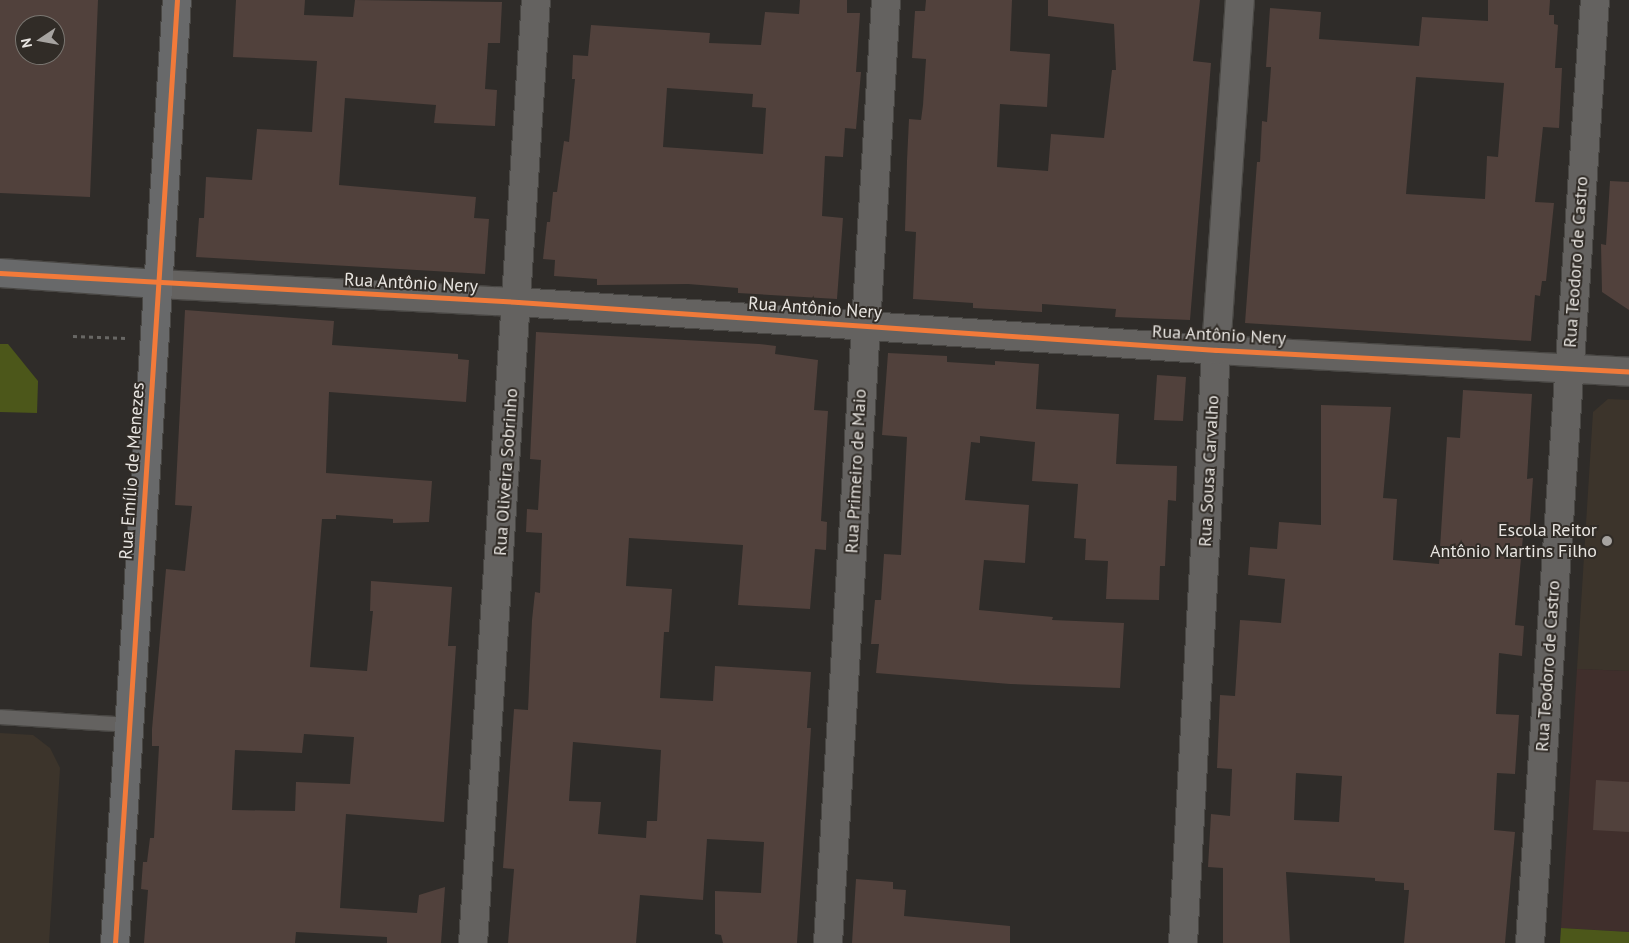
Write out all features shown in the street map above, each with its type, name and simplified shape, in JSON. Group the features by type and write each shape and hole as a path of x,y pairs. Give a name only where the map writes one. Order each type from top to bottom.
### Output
{"street":[{"name":"Rua Emílio de Menezes","path":"115,943 177,0"},
{"name":"Rua Oliveira Sobrinho","path":"473,943 518,302 536,0"},
{"name":"Rua Primeiro de Maio","path":"828,943 864,325 886,0"},
{"name":"Rua Sousa Carvalho","path":"1183,943 1216,350 1240,0"},
{"name":"Rua Teodoro de Castro","path":"1530,943 1568,368 1595,0"},
{"name":"Rua Antônio Nery","path":"0,273 158,284 518,302 1216,350 1629,372"}],"lane":[{"path":"0,717 129,725"}],"path":[{"path":"72,336 134,339"}],"shaded area":[{"name":"Escola Reitor Antônio Martins Filho","path":"1608,399 1629,400 1629,671 1577,669 1593,412"},
{"path":"1577,669 1629,671 1629,932 1561,928"},
{"path":"0,733 33,735 50,748 60,768 49,943 0,943"}],"green space":[{"path":"0,344 8,344 38,381 37,413 0,412"},
{"path":"1561,928 1629,932 1629,943 1560,943"}],"building":[{"path":"0,0 98,0 90,197 0,193"},
{"path":"236,0 305,0 304,15 353,17 355,0 502,2 500,43 488,43 485,89 497,90 495,126 434,123 436,105 345,98 339,185 476,197 474,218 489,219 485,274 196,257 199,218 204,218 206,177 252,180 257,129 312,132 317,61 233,57"},
{"path":"800,0 847,0 847,13 860,13 856,72 861,72 856,129 845,128 843,157 825,156 822,216 843,218 837,299 738,293 738,288 688,284 597,285 597,279 554,276 555,260 543,259 547,222 550,222 553,192 557,192 564,141 569,142 575,79 572,79 573,55 588,56 591,25 710,33 709,43 761,45 765,12 799,14","holes":["667,88 753,94 752,107 766,108 763,154 663,147"]},
{"path":"926,0 1012,0 1010,51 1050,54 1047,107 1000,104 997,167 1048,171 1051,134 1104,138 1112,70 1116,70 1114,24 1048,16 1048,0 1200,0 1193,61 1211,63 1190,320 1115,317 1116,309 1042,304 1042,312 973,308 973,303 913,299 916,232 905,231 907,161 909,119 921,120 926,59 912,58 915,11 925,11"},
{"path":"1488,0 1550,0 1549,15 1554,15 1554,24 1558,25 1555,68 1562,68 1559,128 1543,127 1535,202 1554,203 1546,281 1542,281 1540,296 1535,295 1531,341 1245,323 1257,162 1260,162 1262,121 1267,122 1271,67 1266,67 1270,8 1321,12 1319,39 1419,46 1422,17 1488,21","holes":["1416,77 1504,83 1498,157 1487,156 1485,199 1406,194"]},
{"path":"1610,181 1629,182 1629,310 1602,292 1601,244 1606,245"},
{"path":"185,310 334,321 332,345 458,354 458,359 469,360 466,402 329,392 326,473 432,481 429,522 393,523 393,519 336,515 336,519 322,519 310,667 367,671 373,611 370,611 371,581 452,587 448,646 456,646 444,822 346,814 340,908 417,913 419,895 445,887 441,943 387,943 387,937 296,932 295,943 144,943 148,890 141,889 143,862 147,862 150,838 154,838 159,746 152,746 152,729 166,569 185,571 192,506 175,505","holes":["304,734 354,737 350,784 296,782 295,811 232,810 235,750 302,753"]},
{"path":"536,332 759,344 776,346 775,354 818,360 814,410 828,411 821,521 827,522 826,550 815,549 810,609 738,605 743,545 629,538 626,586 672,589 669,632 664,632 660,698 713,701 715,666 811,672 807,728 811,728 797,943 723,943 721,935 715,934 715,891 761,893 764,842 707,839 703,900 640,895 636,943 508,943 514,869 503,868 514,709 528,710 532,620 535,592 540,593 542,533 526,532 527,509 538,510 541,460 530,459","holes":["573,742 661,750 657,821 647,821 646,838 598,834 601,802 569,801"]},
{"path":"888,353 947,356 947,362 995,365 995,361 1039,364 1036,409 1119,414 1116,464 1177,466 1176,501 1168,500 1165,566 1160,566 1159,600 1106,599 1108,561 1085,560 1086,539 1074,538 1078,484 1032,481 1035,442 980,436 980,443 971,442 965,500 1029,505 1025,563 984,560 979,610 1053,617 1052,620 1124,623 1120,688 1010,684 876,673 879,644 871,644 875,600 881,600 884,554 901,555 907,437 882,435"},
{"path":"1157,375 1186,377 1183,421 1154,420"},
{"path":"1463,390 1532,394 1527,479 1533,478 1529,536 1523,536 1515,625 1524,626 1522,656 1499,653 1496,714 1519,715 1515,774 1497,773 1494,830 1515,832 1505,943 1404,943 1409,890 1404,890 1404,883 1375,881 1375,878 1286,872 1290,943 1223,943 1223,868 1208,867 1211,814 1230,816 1232,769 1217,768 1220,695 1235,696 1240,620 1281,623 1285,579 1248,575 1250,547 1277,549 1279,522 1321,525 1321,405 1391,407 1383,498 1397,499 1393,560 1439,564 1447,437 1460,438","holes":["1296,773 1342,776 1339,822 1294,820"]},
{"path":"1596,780 1629,782 1629,832 1593,830"},
{"path":"856,879 893,882 893,889 906,890 904,916 1010,926 1010,943 852,943"}],"cycle path":[{"path":"115,943 177,0"},
{"path":"0,273 518,302 1216,350 1629,372"}],"place":[{"name":"Escola Reitor Antônio Martins Filho","path":"1607,541"}]}
